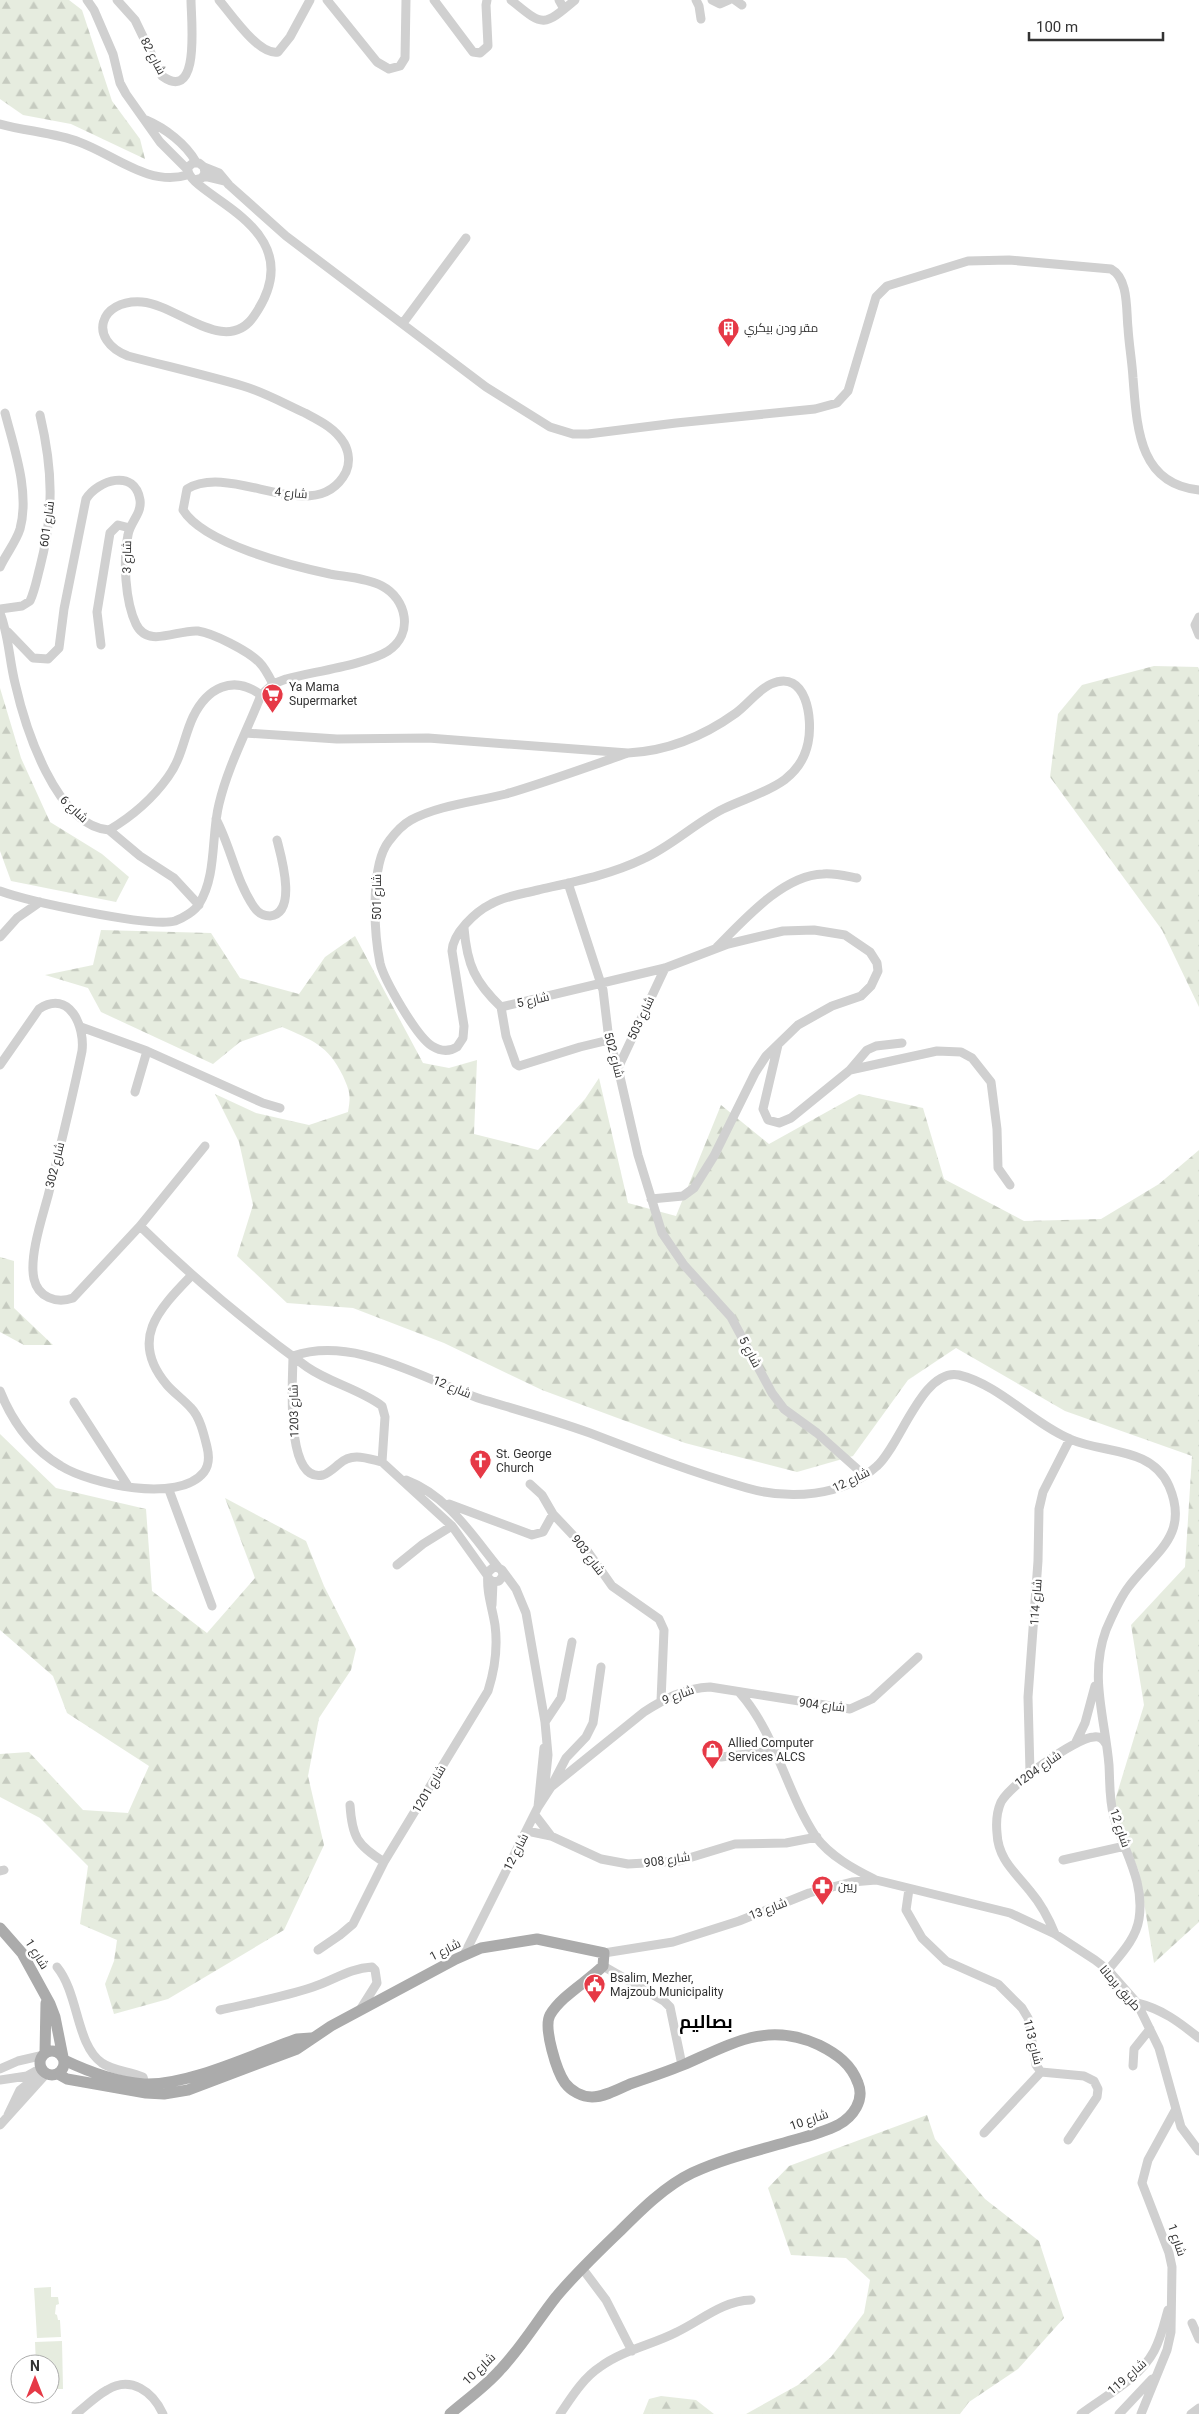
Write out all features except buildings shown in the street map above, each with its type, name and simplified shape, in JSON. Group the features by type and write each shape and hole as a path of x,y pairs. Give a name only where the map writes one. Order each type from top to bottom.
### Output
{"main road":[{"name":"شارع 1","path":"0,1928 22,1952 46,1998 55,2017 63,2058 108,2078 146,2089"},
{"name":"شارع 1","path":"47,2072 67,2078 176,2092 201,2086 297,2049 311,2038 464,1955 494,1945 537,1939 604,1953"},
{"path":"602,1966 604,1953"},
{"name":"شارع 10","path":"450,2414 500,2371 556,2298 582,2268 640,2210 690,2174 726,2160 821,2132 839,2124 853,2113 860,2097 860,2087 854,2074 847,2063 835,2052 806,2039 780,2034 753,2036 734,2041 682,2066 595,2097 579,2094 566,2084 548,2034 547,2024 550,2015 558,2005 602,1966"},
{"name":"شارع 1","path":"45,2054 46,1998"},
{"path":"53,2051 63,2058 64,2068 47,2072 40,2061 45,2054 53,2051"}],"street":[{"path":"87,0 94,10 113,54 120,83 160,142 195,172"},
{"name":"شارع 82","path":"116,0 134,20 162,76 169,81 178,82 184,79 189,71 191,60 191,0"},
{"path":"219,0 255,42 265,51 272,53 278,52 290,37 310,0"},
{"path":"327,0 377,62 389,69 400,66 405,58 406,0"},
{"path":"434,0 473,52 480,54 488,46 487,0"},
{"path":"510,0 535,20 542,21 554,17 575,0"},
{"path":"559,0 564,9"},
{"path":"696,0 700,6 701,19"},
{"path":"712,0 720,4 729,0"},
{"path":"146,120 164,130 191,153 196,162 195,172"},
{"path":"0,124 80,142 142,172 170,177 195,172"},
{"path":"170,177 179,172 216,171 286,236 520,410 562,431 573,434 588,434 814,409 838,403 848,391 871,312 880,290 954,264 968,260 1009,260 1111,269 1121,277 1127,305 1136,409 1142,445 1158,473 1182,486 1199,490"},
{"name":"شارع 4","path":"195,172 215,196 244,219 262,242 271,265 272,279 269,289 255,315 243,328 225,333 163,308 144,302 135,302 110,309 102,325 105,340 118,352 243,386 271,397 331,428 346,446 349,456 347,470 332,490 317,495 292,495 222,482 196,484 187,489 184,495 183,510 188,518 225,541 283,562 375,583 390,591 403,610 405,624 396,643 388,651 273,684 261,694 245,733"},
{"path":"215,196 220,188 227,183"},
{"path":"403,323 466,238"},
{"path":"0,567 10,546 17,537 20,527 21,488 5,413"},
{"name":"شارع 601","path":"0,608 22,606 30,600 42,559 52,496 49,457 40,415"},
{"name":"شارع 3","path":"8,632 33,658 48,659 59,648 62,620 86,499 97,485 114,480 123,480 137,490 140,507 130,528 126,556 127,595 132,615 139,630 149,636 156,637 196,631 204,632 248,654 263,667 273,684"},
{"path":"101,645 97,612 110,534 118,525 130,528"},
{"path":"0,550 10,546"},
{"name":"شارع 6","path":"0,613 8,632 14,681 24,720 59,796 91,825 109,830 140,856 174,878 199,905"},
{"path":"1199,616 1196,625 1199,635"},
{"path":"0,891 40,902 157,922 174,921 199,905 209,873 216,819 224,785 245,733 337,739 428,738 628,753 648,752 687,741 736,713 771,684 784,682 796,685 805,695 809,717 806,751 798,768 785,781 722,810 644,859 617,870 490,904 471,918 464,928"},
{"path":"109,830 134,813 168,777 180,756 193,717 208,697 222,686 236,683 251,687 261,694"},
{"name":"شارع 501","path":"464,928 453,941 452,951 464,1034 457,1048 444,1051 430,1046 420,1035 386,980 380,963 376,886 377,868 387,843 398,830 410,821 430,812 506,794 628,753"},
{"path":"216,819 246,894 254,908 263,916 272,916 278,912 284,903 285,872 278,840"},
{"path":"714,949 765,902 796,880 821,874 857,878"},
{"name":"شارع 502","path":"568,883 600,982 609,1040 618,1068 638,1155 651,1199"},
{"path":"0,937 17,918 40,902"},
{"name":"شارع 5","path":"464,928 472,969 484,991 501,1007 664,968 714,949 766,934 814,930 845,935 870,952 878,971 872,986 861,996 832,1006 798,1025 766,1056 754,1073 717,1149 694,1188 683,1196 651,1199 656,1218 667,1243 731,1317 782,1406 817,1433 864,1475"},
{"name":"شارع 503","path":"618,1068 664,968"},
{"path":"0,1065 32,1017 43,1006 55,1004 65,1006 76,1016 81,1027 147,1051 263,1103 280,1108"},
{"path":"501,1007 506,1036 516,1064 519,1066 609,1040"},
{"name":"شارع 302","path":"81,1027 83,1042 77,1075 35,1254 34,1278 39,1290 54,1300 73,1298 140,1226 205,1146"},
{"path":"778,1045 763,1109 765,1118 779,1123 791,1118 850,1070 867,1050 876,1046 902,1043"},
{"path":"135,1092 147,1051"},
{"path":"850,1070 937,1051 961,1052 972,1058 990,1082 997,1129 998,1168 1010,1185"},
{"path":"140,1226 191,1276 293,1356 320,1375 382,1406 386,1417 382,1462"},
{"path":"0,1391 16,1426 61,1466 94,1480 128,1486 169,1490 185,1484 204,1472 210,1459 205,1436 193,1410 162,1378 151,1362 147,1344 151,1329 164,1305 191,1276"},
{"name":"شارع 12","path":"293,1356 308,1351 321,1351 383,1360 456,1390 532,1413 637,1452 749,1489 772,1493 813,1494 841,1487 877,1467 927,1390 939,1379 950,1374 955,1374 984,1386 1070,1439 1091,1446 1116,1449 1152,1465 1166,1481 1176,1510 1175,1523 1171,1537 1160,1553 1127,1588 1116,1608 1102,1642 1097,1676 1085,1723 1075,1744"},
{"name":"شارع 1203","path":"293,1356 294,1438 298,1455 309,1471 319,1476 326,1474 343,1460 353,1456 382,1462"},
{"path":"74,1402 128,1486"},
{"name":"شارع 114","path":"1030,1772 1028,1697 1038,1570 1039,1509 1047,1483 1070,1439"},
{"name":"شارع 12","path":"382,1462 452,1526 523,1604 544,1722 545,1742 539,1807 464,1955"},
{"name":"شارع 12","path":"401,1478 427,1490 444,1502 474,1537 494,1574"},
{"path":"444,1502 532,1535 543,1532 553,1514 542,1495 530,1484"},
{"path":"169,1490 212,1606"},
{"name":"شارع 903","path":"553,1514 586,1548 612,1586 655,1615 663,1624 661,1701"},
{"path":"397,1564 452,1526"},
{"name":"شارع 1201","path":"318,1950 353,1924 384,1862 488,1691 496,1658 492,1608 494,1574"},
{"path":"544,1722 561,1698 572,1642"},
{"name":"شارع 904","path":"739,1692 850,1708 872,1699 918,1657"},
{"path":"551,1787 566,1758 586,1737 593,1723 601,1666"},
{"name":"شارع 12","path":"1097,1676 1112,1810 1125,1846 1136,1869 1140,1915 1131,1939 1108,1970"},
{"name":"شارع 9","path":"539,1807 551,1787 661,1701 700,1687 723,1688 739,1692"},
{"path":"739,1692 756,1713 817,1838 844,1863 876,1880"},
{"name":"شارع 1204","path":"1055,1934 1041,1904 1003,1858 998,1842 997,1820 1001,1802 1015,1784 1030,1772 1075,1744 1096,1736 1101,1738 1106,1744"},
{"path":"721,1757 773,1751"},
{"path":"350,1805 354,1836 363,1847 384,1862"},
{"name":"شارع 908","path":"539,1807 551,1836"},
{"name":"شارع 908","path":"527,1831 551,1836 601,1858 628,1864 651,1864 684,1860 735,1844 786,1842 817,1838"},
{"path":"1063,1860 1125,1846"},
{"name":"شارع 13","path":"604,1953 673,1942 739,1921 827,1887 876,1880 932,1895"},
{"name":"شارع 113","path":"909,1889 906,1910 922,1938 946,1961 998,1984 1022,2008 1028,2018 1036,2065 1041,2072 1084,2076 1091,2079 1097,2085 1097,2097 1068,2140"},
{"name":"طريق برمانا","path":"932,1895 1010,1913 1055,1934 1108,1970 1136,2003 1150,2029 1159,2048 1181,2127 1199,2151"},
{"path":"602,1966 664,2001 670,2007 682,2066"},
{"path":"57,1967 68,1982 83,2036 96,2057 108,2066 142,2077 146,2089"},
{"path":"220,2010 287,1995 316,1986 344,1973 372,1967 377,1976 377,1983 359,2012"},
{"path":"1136,2003 1154,2007 1172,2017 1199,2038"},
{"path":"1133,2066 1134,2049 1150,2029"},
{"path":"0,2069 18,2061 45,2054"},
{"path":"0,2080 47,2072"},
{"path":"0,2125 8,2115 20,2090 47,2072"},
{"path":"984,2133 1041,2072"},
{"name":"شارع 1","path":"1141,2414 1167,2350 1171,2332 1172,2267 1170,2253 1142,2183 1148,2160 1176,2109"},
{"path":"582,2268 606,2300 632,2351"},
{"path":"560,2414 585,2380 599,2367 678,2332 729,2304 751,2300"},
{"name":"شارع 119","path":"1081,2414 1133,2376 1147,2362 1161,2335 1171,2303"},
{"path":"1192,2323 1199,2339"},
{"path":"1120,2414 1156,2376"},
{"path":"76,2414 108,2389 118,2385 131,2385 145,2390 153,2396 163,2414"},
{"path":"1190,2414 1199,2408"}],"green space":[{"path":"0,0 69,0 82,10 112,101 140,139 145,159 71,124 23,115 0,99"},
{"path":"1154,666 1198,667 1199,669 1199,1007 1162,930 1050,777 1058,714 1082,685"},
{"path":"0,688 21,758 50,822 102,854 129,877 116,902 11,881 0,851"},
{"path":"101,930 211,933 240,978 299,994 325,957 355,936 423,1063 449,1068 477,1060 474,1134 538,1150 585,1099 599,1078 628,1203 676,1216 721,1105 769,1144 859,1094 923,1108 944,1179 1024,1221 1101,1219 1159,1184 1199,1150 1199,1922 1154,1963 1139,1872 1113,1807 1144,1705 1131,1625 1185,1567 1192,1456 1065,1411 956,1348 908,1380 853,1456 797,1472 685,1443 542,1390 444,1343 353,1308 287,1303 237,1256 253,1205 239,1142 215,1094 256,1113 309,1125 348,1112 349,1094 343,1076 325,1050 311,1040 282,1027 240,1042 213,1064 101,1012 88,988 45,975 93,965"},
{"path":"0,1257 14,1261 14,1308 53,1345 24,1345 0,1332"},
{"path":"0,1434 56,1488 146,1509 152,1591 207,1633 255,1578 225,1498 306,1541 324,1586 356,1649 351,1670 319,1718 308,1776 324,1845 284,1930 168,1999 114,2014 105,1984 114,1961 117,1940 80,1924 88,1866 40,1818 0,1797 0,1754 29,1752 83,1810 128,1813 149,1766 67,1713 53,1676 0,1630"},
{"path":"927,2115 935,2139 985,2199 1039,2241 1064,2318 1018,2369 969,2402 960,2414 746,2414 798,2385 831,2357 864,2313 870,2280 846,2258 791,2255 768,2188 789,2166"},
{"path":"51,2287 51,2297 58,2297 59,2304 56,2305 55,2314 58,2320 60,2320 61,2337 37,2338 34,2288"},
{"path":"62,2341 63,2389 60,2389 60,2354 36,2354 35,2342"},
{"path":"661,2396 696,2400 714,2414 643,2414 649,2399"}],"place":[{"name":"مقر ودن بيكري","path":"728,347"},
{"name":"Ya Mama Supermarket","path":"273,713"},
{"name":"St. George Church","path":"480,1480"},
{"name":"Allied Computer Services ALCS","path":"712,1769"},
{"name":"ريين","path":"822,1905"},
{"name":"Bsalim, Mezher, Majzoub Municipality","path":"594,2004"}],"district":[{"name":"بصاليم","path":"706,2021"}]}
